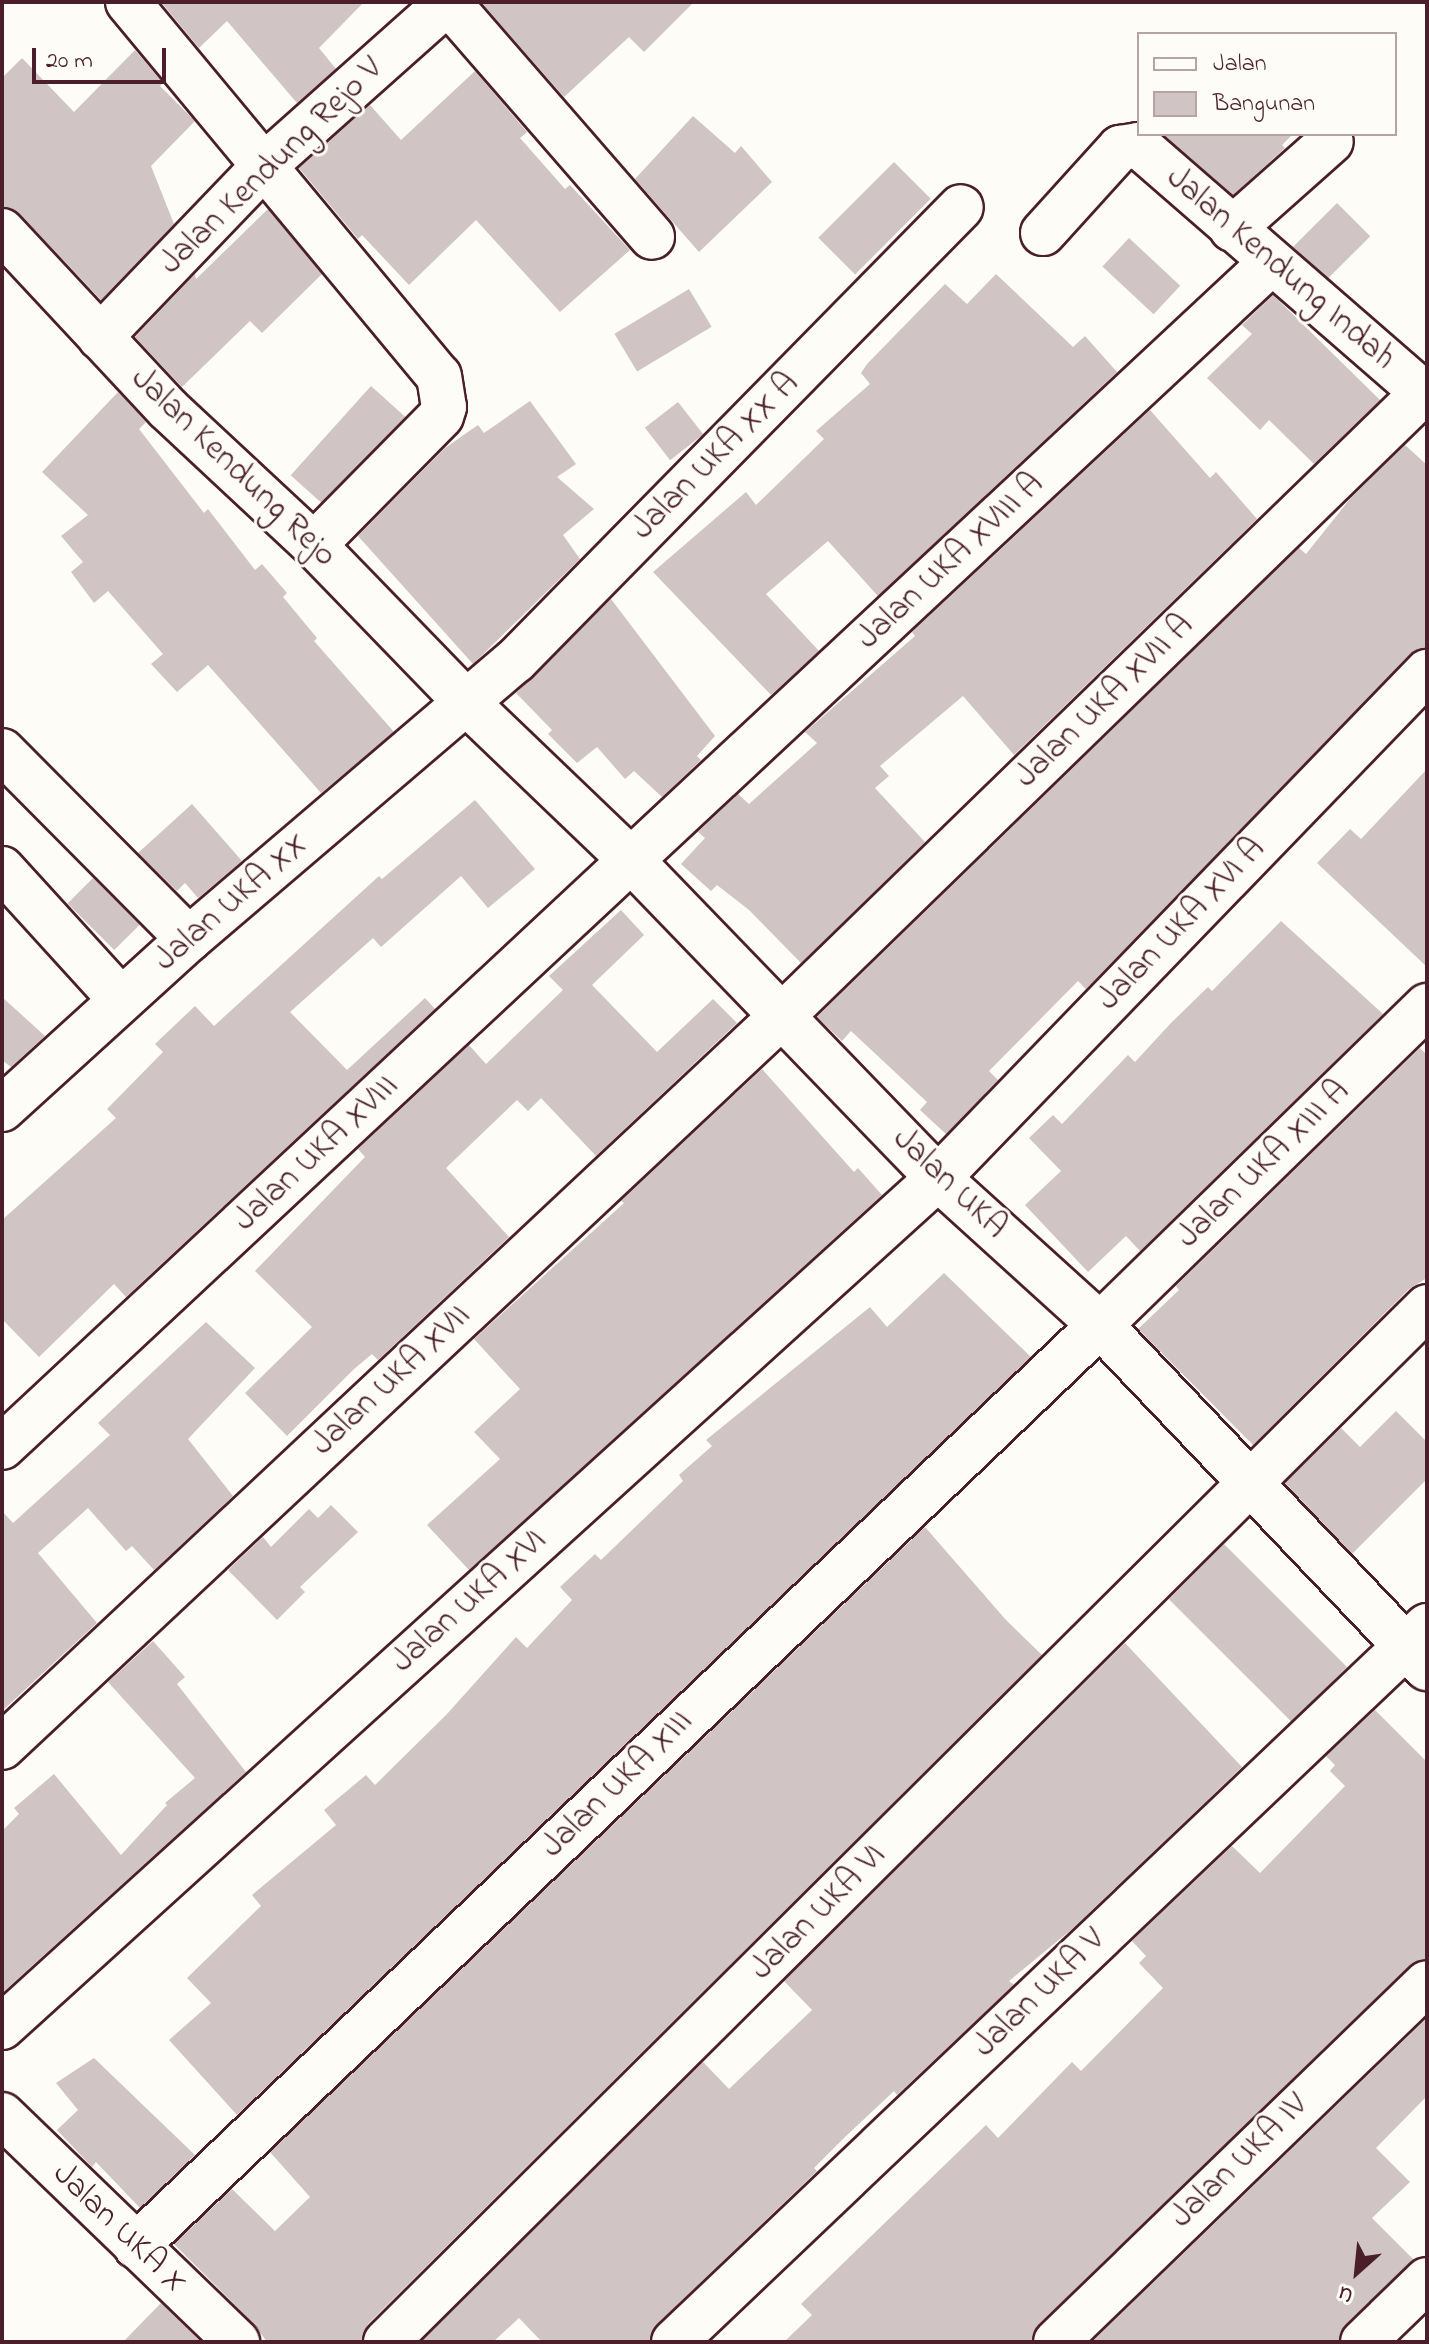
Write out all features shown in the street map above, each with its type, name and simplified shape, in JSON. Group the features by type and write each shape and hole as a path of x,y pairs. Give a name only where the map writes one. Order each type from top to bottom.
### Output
{"street":[{"path":"128,2 265,165 441,388 441,416 314,545"},
{"path":"448,2 652,237"},
{"name":"Jalan Kendung Rejo V","path":"100,337 265,165 448,2"},
{"path":"1232,229 1331,141"},
{"name":"Jalan Kendung Indah","path":"1043,233 1120,148 1138,145 1271,263 1426,393"},
{"name":"Jalan UKA XX A","path":"466,702 526,650 961,207"},
{"name":"Jalan Kendung Rejo","path":"2,231 176,417 314,545 466,702"},
{"name":"Jalan UKA XVIII A","path":"632,861 1271,263"},
{"name":"Jalan UKA XVII A","path":"783,1015 1426,393"},
{"name":"Jalan UKA XVI A","path":"938,1178 1427,672"},
{"name":"Jalan UKA","path":"466,702 632,861 938,1178 1100,1325 1251,1484 1420,1647"},
{"name":"Jalan UKA XX","path":"2,1109 189,939 466,702"},
{"path":"2,751 189,939"},
{"name":"Jalan UKA XVIII","path":"2,1447 632,861"},
{"path":"2,869 121,1000"},
{"name":"Jalan UKA XIII A","path":"1100,1325 1427,1006"},
{"name":"Jalan UKA XVII","path":"2,1747 783,1015"},
{"name":"Jalan UKA XVI","path":"2,2027 938,1178"},
{"name":"Jalan UKA VI","path":"386,2342 1427,1307"},
{"name":"Jalan UKA XIII","path":"136,2246 1100,1325"},
{"name":"Jalan UKA V","path":"674,2342 1420,1647"},
{"name":"Jalan UKA IV","path":"1056,2342 1427,1983"},
{"name":"Jalan UKA X","path":"2,2115 237,2342"},
{"path":"1363,2342 1427,2280"}],"building":[{"path":"161,2 364,2 319,48 336,69 297,103 227,21 199,48"},
{"path":"481,2 694,2 644,52 629,37 564,97"},
{"path":"135,50 163,83 160,86 195,121 151,166 174,224 101,300 20,214 2,207 2,78 22,58 74,112"},
{"path":"475,71 527,132 520,138 565,189 570,185 630,250 560,312 476,220 409,285 362,235 358,239 299,168 370,105 401,140"},
{"path":"693,116 735,153 741,146 772,182 699,252 635,179"},
{"path":"1165,136 1291,136 1282,145 1285,148 1233,195"},
{"path":"894,162 931,199 855,274 818,238"},
{"path":"1337,203 1370,236 1326,280 1293,247"},
{"path":"268,209 322,274 262,333 250,321 182,387 135,337 195,274 196,279"},
{"path":"1129,238 1180,286 1154,314 1102,267"},
{"path":"996,274 1073,347 1085,336 1117,372 878,596 828,541 766,594 819,651 771,695 653,572 746,492 756,505 824,439 816,431 870,384 861,373 867,364 945,284 967,304"},
{"path":"689,289 712,327 637,372 614,334"},
{"path":"1273,295 1380,400 1314,464 1269,420 1260,430 1207,378 1252,334 1242,325"},
{"path":"371,386 405,417 325,506 291,475"},
{"path":"118,392 146,422 139,429 204,513 208,509 255,570 262,564 287,593 283,597 317,638 314,641 394,732 321,793 208,665 177,692 151,664 163,654 108,591 94,603 71,572 83,562 61,536 88,515 42,472"},
{"path":"530,401 576,464 557,477 594,509 563,535 580,559 473,664 358,536 445,448 478,425 484,433"},
{"path":"678,402 703,434 670,460 645,428"},
{"path":"1150,410 1210,478 1216,472 1257,519 1014,755 963,696 880,766 889,776 875,788 925,842 801,963 749,910 717,885 711,891 681,864 705,838 698,832 738,794 749,804 817,743 805,732 915,636 912,632"},
{"path":"1405,445 1427,465 1427,648 1409,655 1086,989 1078,981 989,1071 998,1080 946,1134 920,1110 927,1102 851,1031 842,1041 817,1017 1299,548 1306,554 1350,499"},
{"path":"611,599 715,736 697,756 701,760 662,797 634,771 625,779 597,747 577,763 548,734 552,730 516,693"},
{"path":"1427,769 1427,967 1317,863 1350,829 1361,839"},
{"path":"475,800 535,869 488,908 461,876 381,947 373,938 290,1012 347,1070 425,998 435,1009 126,1297 114,1284 39,1357 2,1319 2,1220 116,1118 107,1109 163,1052 155,1044 195,1006 214,1026 379,876 382,879"},
{"path":"192,804 242,861 198,898 185,883 177,891 138,853"},
{"path":"93,878 140,925 114,950 68,903"},
{"path":"621,910 644,935 592,985 657,1052 713,999 737,1023 596,1156 541,1098 528,1111 517,1100 446,1168 509,1237 378,1360 372,1354 354,1369 287,1436 245,1393 312,1327 255,1271 365,1157 358,1149 469,1045 486,1064 563,990 549,976"},
{"path":"1281,921 1383,1014 1140,1251 1126,1236 1088,1272 1025,1205 1061,1171 1029,1138 1053,1115 1062,1124 1128,1055 1135,1062 1208,987 1212,991"},
{"path":"2,997 45,1036 11,1067 2,1060"},
{"path":"1420,1048 1427,1055 1427,1278 1409,1289 1253,1445 1138,1329 1179,1290 1176,1286"},
{"path":"762,1069 854,1172 858,1168 882,1195 469,1570 427,1525 500,1459 474,1432 520,1389 474,1339 624,1203 621,1201"},
{"path":"944,1273 1031,1357 237,2115 169,2040 211,2003 187,1978 261,1906 252,1895 336,1825 324,1810 366,1775 375,1785 447,1714 516,1637 527,1648 572,1600 560,1587 595,1554 601,1560 683,1481 679,1475 712,1446 706,1440 870,1307 887,1327"},
{"path":"206,1322 255,1368 188,1439 233,1496 154,1570 132,1546 126,1551 88,1508 38,1553 97,1623 2,1711 2,1511 13,1523 110,1435 98,1423"},
{"path":"1396,1411 1427,1442 1427,1479 1352,1554 1285,1483 1341,1428 1360,1447"},
{"path":"331,1505 358,1532 300,1587 305,1592 277,1620 228,1570 263,1537 271,1547 309,1509 318,1518"},
{"path":"925,1527 1006,1620 1042,1655 368,2324 362,2342 267,2342 254,2324 174,2244 232,2189 275,2231 310,2197 270,2152"},
{"path":"1224,1544 1347,1667 1292,1722 1169,1599"},
{"path":"153,1641 185,1677 177,1684 246,1772 2,1993 2,1831 19,1814 14,1808 54,1774 121,1855 167,1805 165,1803 195,1778 108,1682"},
{"path":"1125,1643 1242,1767 1072,1929 1009,1981 1014,1985 897,2095 894,2091 844,2138 814,2168 817,2171 657,2324 650,2342 542,2342 519,2318 493,2342 421,2342 703,2062 729,2089 812,2010 784,1981"},
{"path":"1375,1710 1427,1762 1427,1959 1410,1965 1039,2324 1032,2342 784,2342 812,2315 801,2304 986,2125 998,2138 1072,2062 1081,2071 1163,1988 1139,1963 1146,1956 1132,1941 1232,1846 1260,1873 1345,1786 1330,1771 1335,1765 1326,1756"},
{"path":"1427,2018 1427,2096 1376,2148 1410,2182 1372,2218 1414,2260 1346,2324 1339,2342 1092,2342"},
{"path":"94,2058 195,2155 140,2208 96,2162 92,2167 57,2130 78,2110 56,2083"},
{"path":"161,2303 201,2342 123,2342"}]}
